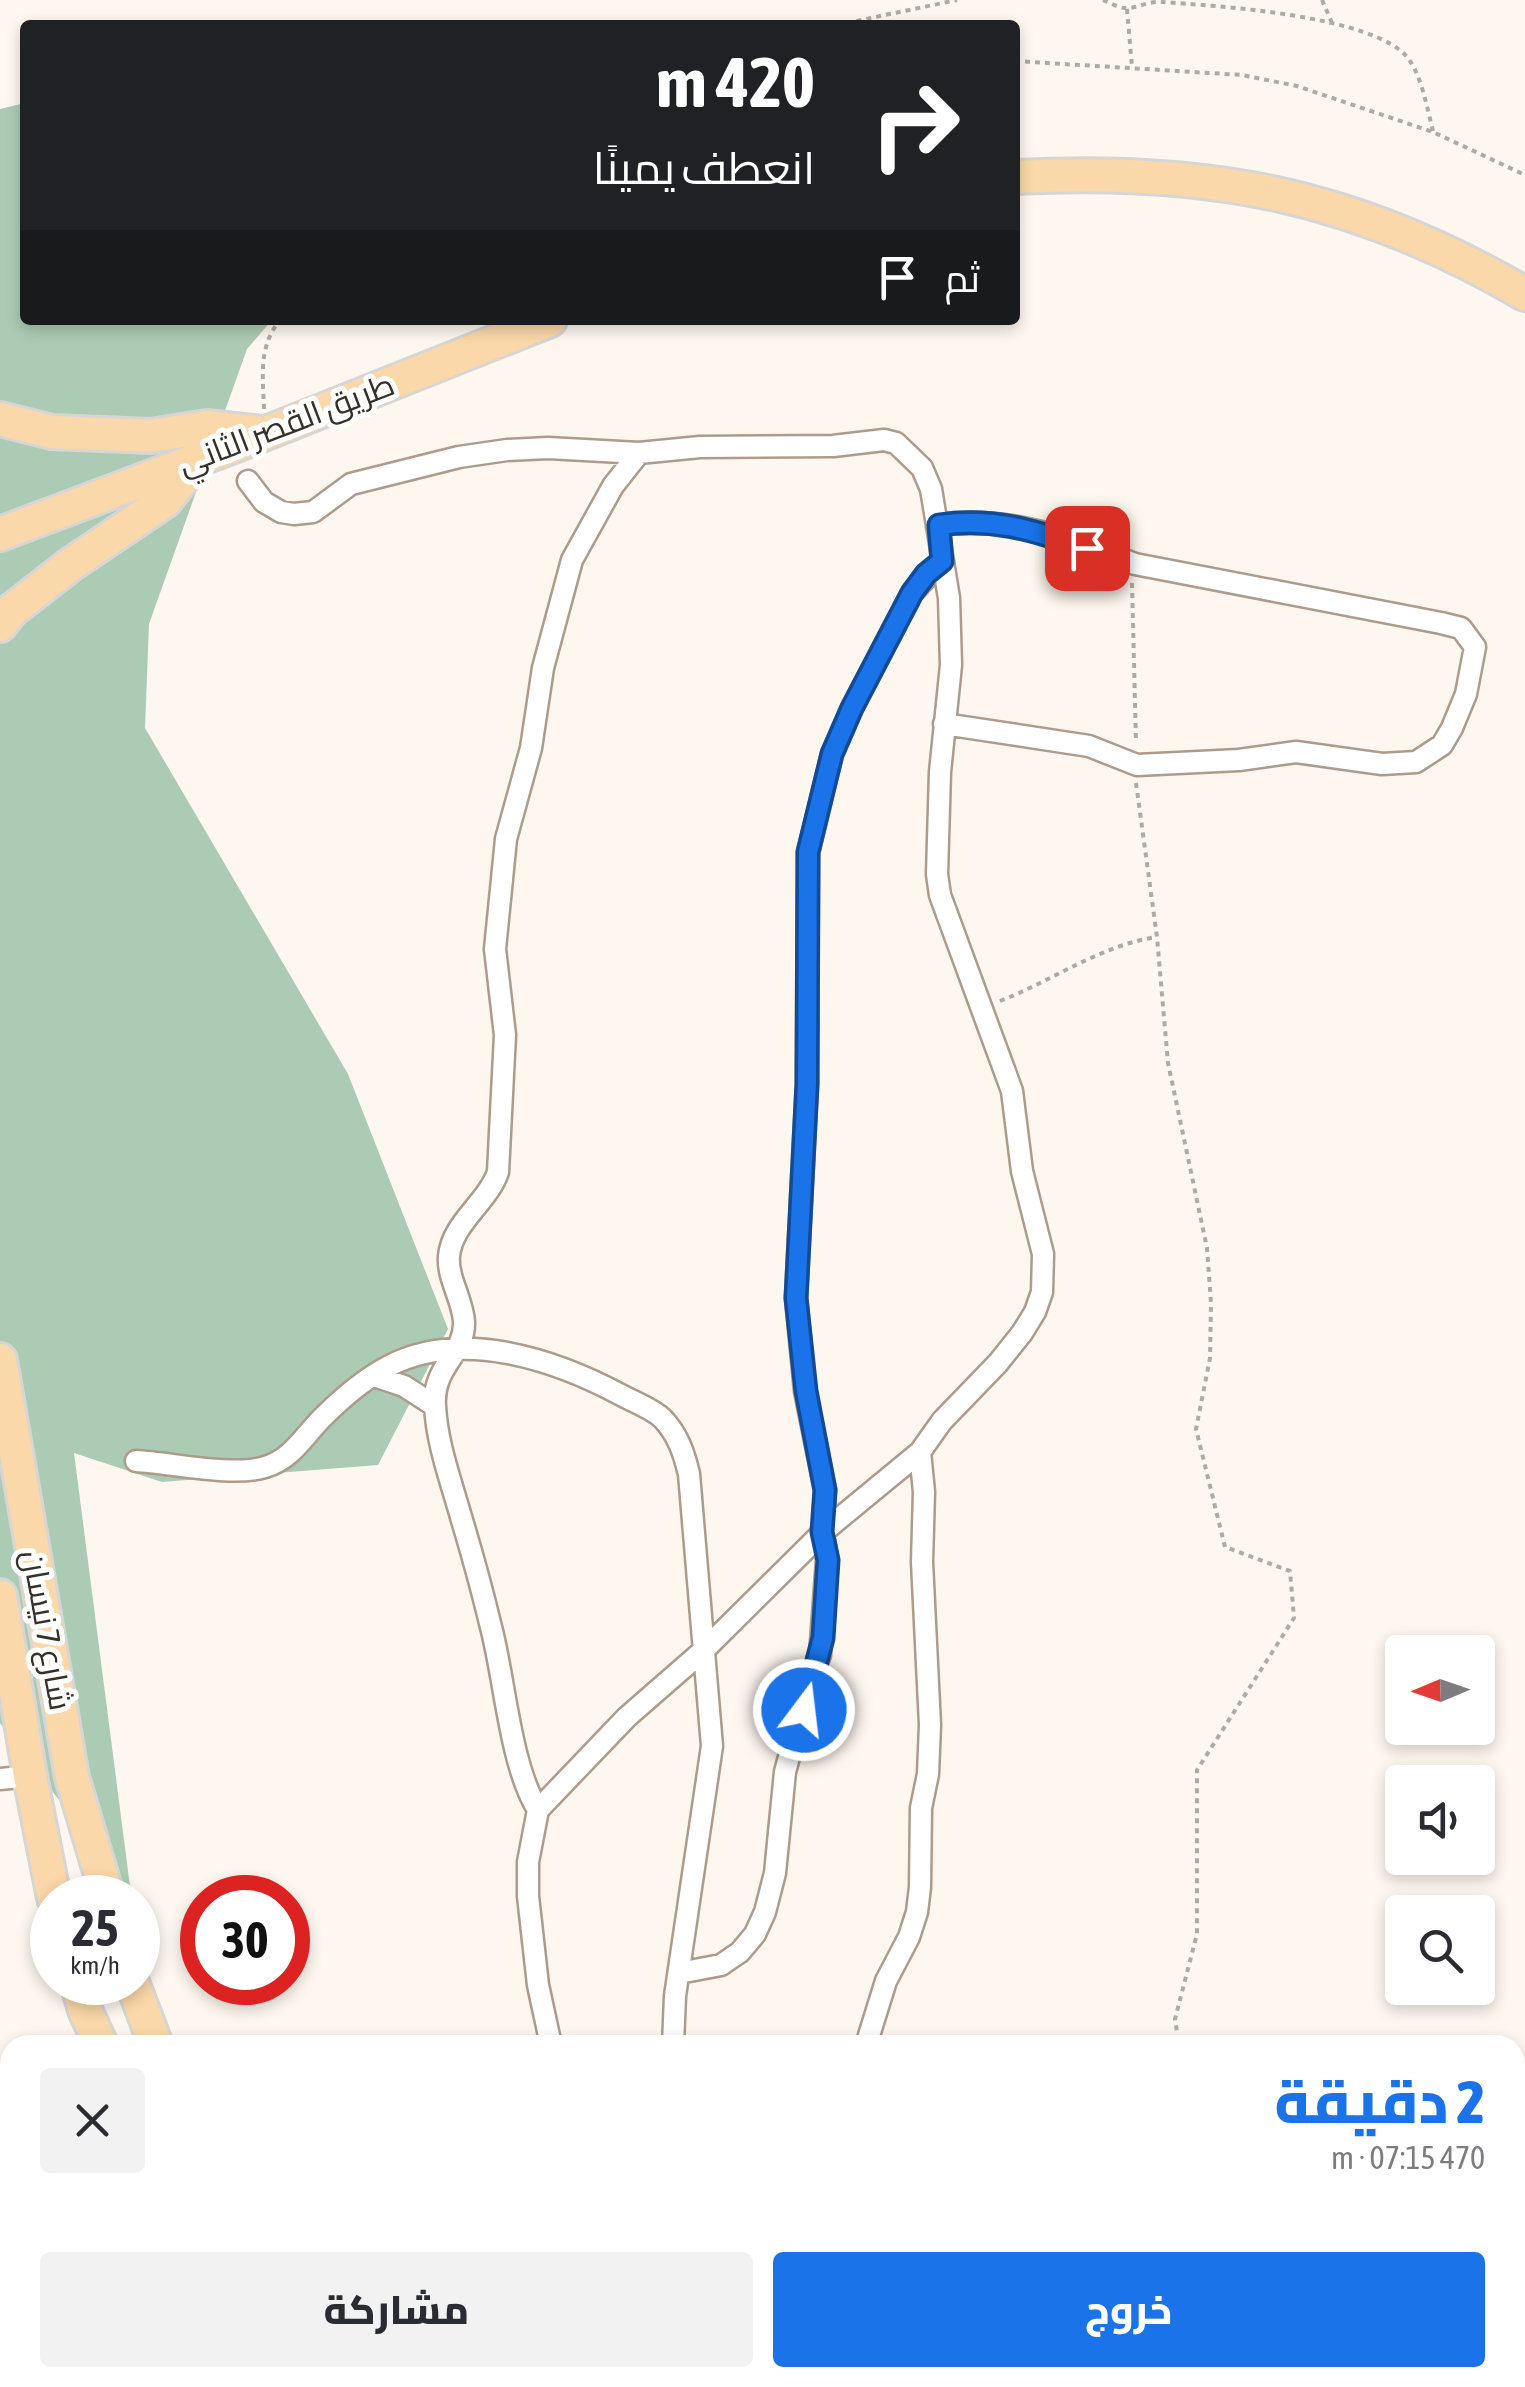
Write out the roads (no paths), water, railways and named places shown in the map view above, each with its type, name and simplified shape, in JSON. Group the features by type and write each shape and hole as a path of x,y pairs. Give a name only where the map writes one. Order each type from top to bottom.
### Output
{"main road":[{"path":"1020,177 1088,173 1211,181 1312,200 1401,230 1478,266 1525,294"},
{"name":"طريق القصر الثاني","path":"11,529 266,434 538,325"},
{"path":"0,419 52,432 151,436 206,427 266,434"},
{"path":"0,625 11,611 70,565 165,501 198,459"},
{"name":"شارع 7 نيسان","path":"0,1360 72,1777 101,1875"},
{"name":"شارع 7 نيسان","path":"0,1596 15,1777 47,1875"},
{"path":"84,2005 96,2035"},
{"path":"141,2005 152,2035"}],"street":[{"path":"248,482 264,502 294,514 312,512 351,484 459,458 548,448 638,453 700,447 834,446 884,440 896,444 922,468 939,525 952,631 938,829 940,895 1012,1091 1022,1171 1042,1254 1042,1292 1022,1333 998,1364 942,1421 920,1452 822,1532 705,1649 627,1716 538,1810 528,1862 528,1896 538,1986 549,2035"},
{"path":"538,1810 526,1783 491,1624 442,1452 434,1406 438,1377 457,1349 464,1323 448,1256 456,1236 484,1200 498,1172 505,1036 494,950 506,839 572,560 612,486 638,453"},
{"path":"939,525 1004,523 1135,564 1461,628 1474,647 1466,694 1452,728 1442,745 1416,762 1382,764 1296,752 1239,760 1137,765 1089,746 944,724"},
{"path":"680,1973 721,1965 740,1952 755,1934 765,1912 775,1873 785,1772 823,1638 828,1560 822,1532 825,1490 806,1391 796,1298 807,1084 808,852 832,754 852,708 912,593 942,561"},
{"path":"136,1461 239,1472 275,1464 348,1394 374,1376 409,1359 457,1349 528,1358 566,1368 660,1416 684,1451 689,1474 712,1746 674,2035"},
{"path":"374,1376 404,1386 434,1406"},
{"path":"869,2035 886,1981 909,1937 920,1887 921,1808 928,1774 930,1725 920,1452"}]}
